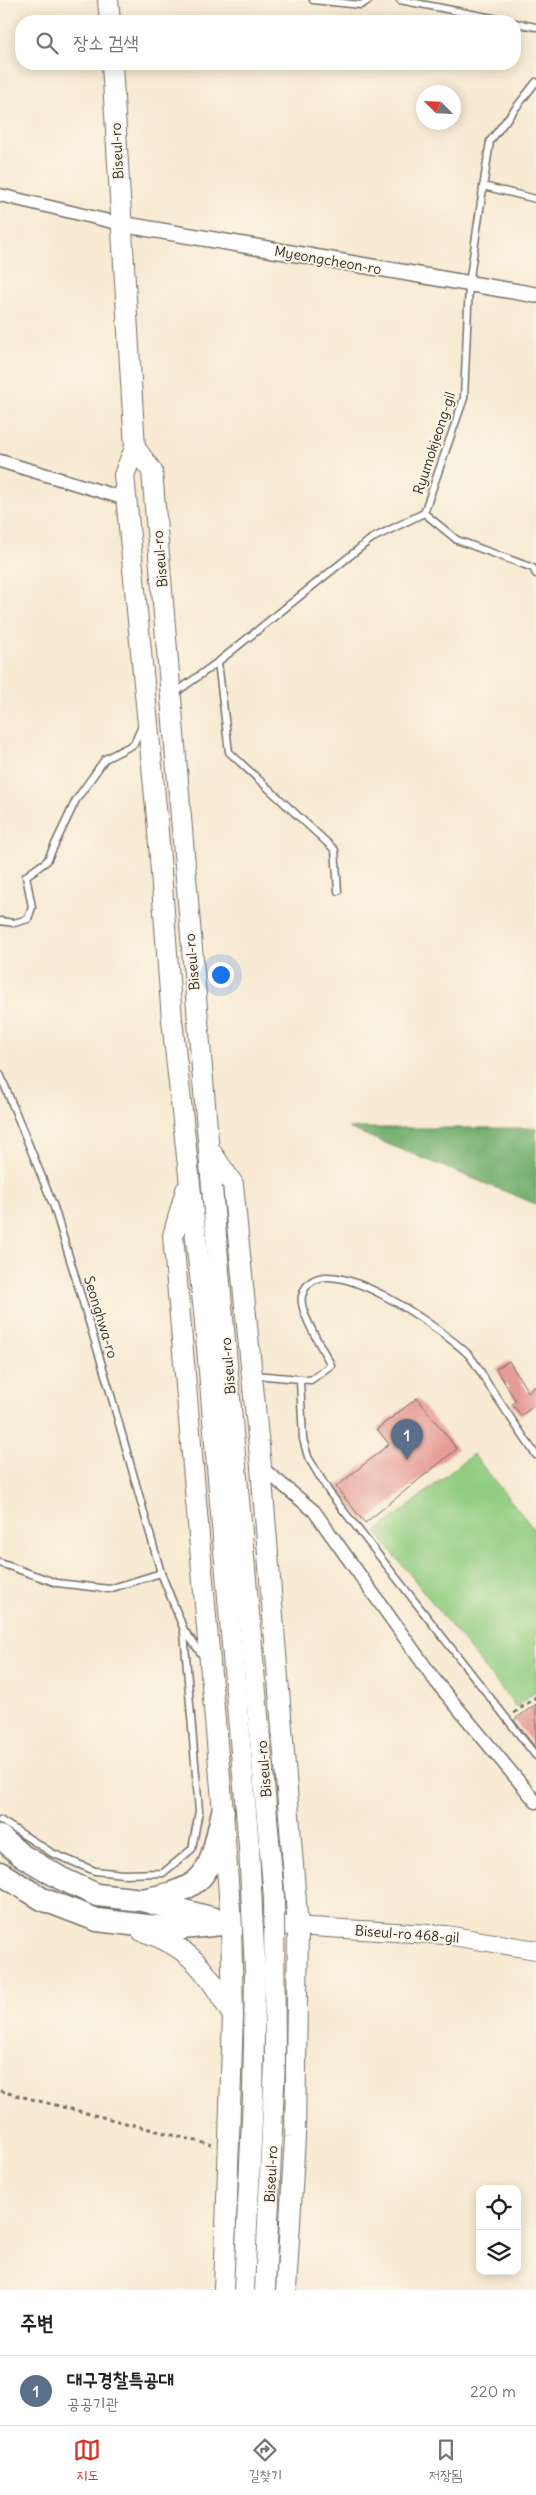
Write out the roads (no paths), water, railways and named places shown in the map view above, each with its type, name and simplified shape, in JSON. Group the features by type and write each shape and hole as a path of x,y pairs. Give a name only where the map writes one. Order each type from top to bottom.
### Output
{"highway":[{"path":"142,1900 172,1894 202,1878 210,1865 223,1812"},
{"path":"0,1837 20,1855 62,1879 97,1895 142,1900 231,1923"},
{"path":"0,1873 42,1900 97,1920 173,1929 231,1923 288,1926"}],"main road":[{"path":"108,0 109,15"},
{"name":"Biseul-ro","path":"112,70 136,448 124,475 126,499 159,705 208,1150 213,1310 255,1972 253,2098 244,2290"},
{"name":"Biseul-ro","path":"136,448 152,471 159,705 172,1020 189,1180 213,1310 274,1897 275,2062 265,2290"},
{"path":"208,1150 233,1184 261,1467 288,1926 295,2137 286,2290"},
{"path":"189,1180 173,1236 211,1667 231,1923 232,2016 224,2290"},
{"path":"109,1921 167,1939 193,1959 213,1982 232,2016"},
{"name":"Biseul-ro 468-gil","path":"288,1926 446,1936 536,1950"}],"street":[{"path":"0,195 121,224"},
{"name":"Myeongcheon-ro","path":"121,224 536,296"},
{"path":"0,462 126,499"},
{"path":"261,1467 314,1511 437,1683 536,1802"}],"lane":[{"path":"313,0 362,5 369,0"},
{"path":"400,0 477,15"},
{"path":"521,24 536,27"},
{"name":"Ryumokjeong-gil","path":"159,705 218,662 371,539 424,513 464,398 468,284 490,141 536,82"},
{"path":"483,186 536,199"},
{"path":"424,513 456,540 535,569"},
{"path":"218,662 229,752 335,850 338,891"},
{"path":"0,921 14,924 28,919 32,907 26,876 47,861 76,800 105,759 134,744 159,705"},
{"name":"Seonghwa-ro","path":"0,1074 54,1207 109,1388 161,1573 184,1630"},
{"path":"251,1375 311,1380 331,1365 304,1311 302,1297 310,1282 322,1276 341,1277 402,1305 468,1355 536,1455"},
{"path":"300,1380 303,1439 308,1457 329,1492 536,1756"},
{"path":"0,1563 57,1583 108,1589 161,1573"},
{"path":"184,1630 211,1667"},
{"path":"0,1820 52,1853 95,1871 123,1874 163,1873 192,1849 199,1811 184,1630"}],"place":[{"name":"대구경찰특공대","path":"407,1460"}]}
